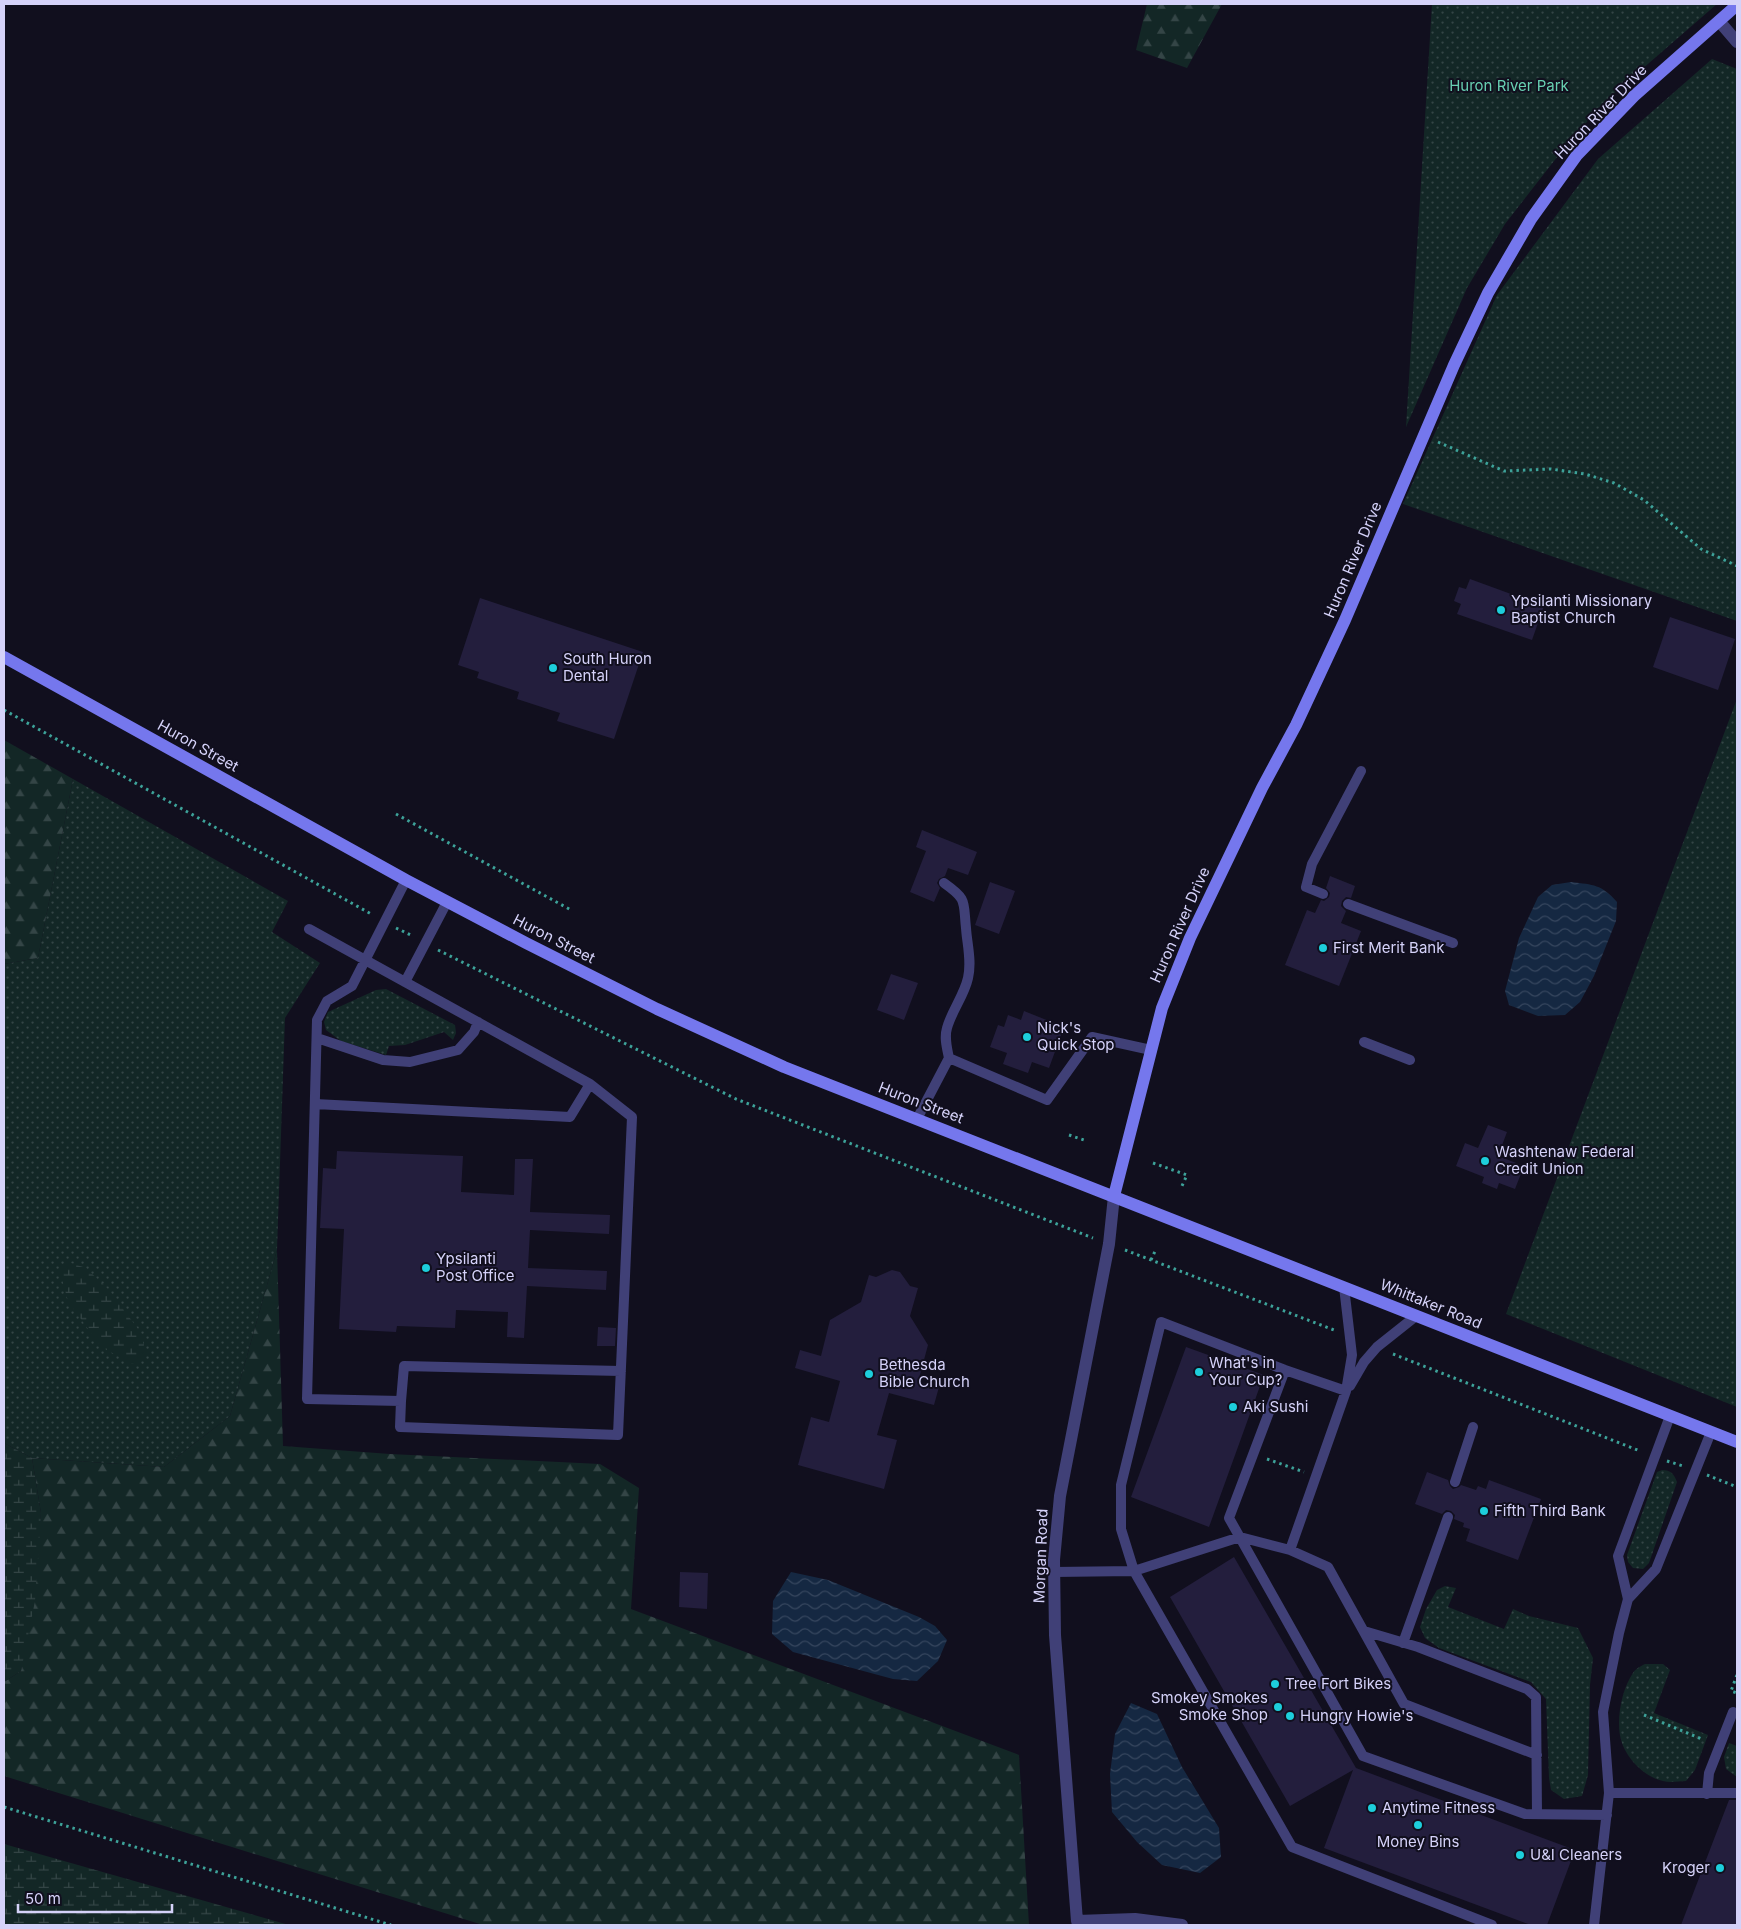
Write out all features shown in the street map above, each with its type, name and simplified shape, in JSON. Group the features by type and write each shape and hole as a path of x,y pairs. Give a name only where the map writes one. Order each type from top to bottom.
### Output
{"main road":[{"name":"Huron River Drive","path":"1114,1196 1162,1008 1190,938 1262,788 1296,725 1345,620 1488,293 1537,211 1577,155 1634,96 1737,5"},
{"name":"Huron Street","path":"4,657 406,880 657,1009 790,1070 1114,1196"},
{"name":"Whittaker Road","path":"1114,1196 1737,1442"}],"street":[{"path":"1719,21 1737,42"},
{"name":"Morgan Road","path":"1114,1196 1109,1244 1060,1496 1054,1572 1055,1635 1077,1921 1135,1919 1182,1925"}],"lane":[{"path":"1323,894 1306,887 1312,864 1361,771"},
{"path":"401,1401 307,1400 317,1020 327,1001 352,986 406,880"},
{"path":"916,1119 949,1058 946,1043 947,1028 963,995 968,976 970,957 966,927 966,905 957,892 944,883"},
{"path":"405,982 447,902"},
{"path":"1348,904 1453,943"},
{"path":"309,929 590,1084 632,1117 621,1371 618,1435 400,1428 404,1366 621,1371"},
{"path":"317,1038 383,1060 410,1062 458,1050 474,1032 478,1022"},
{"path":"949,1058 1047,1100 1092,1037 1151,1050"},
{"path":"1364,1042 1410,1060"},
{"path":"315,1104 570,1117 590,1084"},
{"path":"1290,1550 1346,1391 1352,1355 1344,1287"},
{"path":"1346,1391 1364,1362 1377,1347 1416,1316"},
{"path":"1346,1391 1284,1370 1162,1322 1121,1485 1121,1529 1134,1571 1292,1847 1492,1925"},
{"path":"1284,1370 1229,1518 1364,1756 1525,1814 1607,1814"},
{"path":"1594,1925 1609,1793 1603,1712 1628,1599 1618,1556 1670,1416"},
{"path":"1455,1482 1474,1427"},
{"path":"1628,1599 1656,1569 1711,1432"},
{"path":"1403,1643 1448,1517"},
{"path":"1054,1572 1134,1571 1240,1537 1290,1550 1328,1567 1404,1704 1537,1755"},
{"path":"1364,1631 1403,1643 1527,1688 1536,1697 1537,1814"},
{"path":"1707,1794 1709,1773 1733,1712"},
{"path":"1609,1793 1737,1794"}],"path":[{"path":"1424,436 1465,456 1504,471 1552,469 1584,474 1614,484 1644,500 1701,549 1737,566"},
{"path":"4,710 371,913"},
{"path":"396,814 571,910"},
{"path":"397,928 405,932"},
{"path":"442,951 736,1099 1087,1235"},
{"path":"1069,1135 1084,1140"},
{"path":"1153,1163 1187,1175 1181,1188"},
{"path":"1156,1249 1149,1259 1342,1333"},
{"path":"1390,1352 1655,1457 1737,1487"},
{"path":"1253,1454 1316,1476"},
{"path":"1737,1675 1731,1691 1737,1693"},
{"path":"1644,1715 1704,1740"},
{"path":"4,1807 392,1925"}],"green space":[{"path":"1147,4 1222,4 1187,68 1136,50"},
{"name":"Huron River Park","path":"1432,4 1717,4 1603,103 1554,161 1505,224 1467,288 1406,427"},
{"path":"1712,59 1737,69 1737,621 1403,504 1497,295 1598,159"},
{"path":"1737,699 1737,1407 1506,1314"},
{"path":"4,740 73,779 38,958 4,964"},
{"path":"73,779 288,901 272,932 320,963 285,1018 277,1250 230,1416 164,1467 32,1458 4,1443 4,964 38,958"},
{"path":"386,989 455,1025 456,1033 453,1040 444,1032 405,1045 389,1046 386,1055 341,1041 326,1030 324,1022 328,1012 376,990"},
{"path":"277,1250 283,1446 390,1454 600,1464 639,1488 631,1609 1019,1755 1029,1925 483,1925 4,1776 4,1682 21,1671 41,1513 32,1458 164,1467 230,1416"},
{"path":"68,1262 86,1268 109,1290 141,1333 146,1355 133,1364 101,1347 68,1301 60,1272"},
{"path":"4,1443 32,1458 41,1513 35,1601 21,1671 4,1682"},
{"path":"1662,1470 1672,1473 1677,1482 1649,1563 1643,1569 1633,1568 1628,1562 1627,1555 1657,1472"},
{"path":"1445,1586 1456,1588 1448,1607 1504,1629 1513,1609 1529,1616 1578,1628 1593,1658 1590,1685 1588,1775 1582,1796 1564,1799 1551,1790 1546,1699 1531,1682 1439,1648 1425,1638 1420,1627 1426,1609 1437,1590"},
{"path":"1645,1664 1663,1664 1670,1670 1654,1713 1708,1735 1695,1770 1686,1781 1666,1782 1650,1776 1628,1756 1622,1743 1619,1717 1622,1698 1634,1672"},
{"path":"1729,1743 1737,1746 1737,1777 1726,1769 1724,1757"},
{"path":"4,1844 289,1925 4,1925"}],"water":[{"path":"1571,882 1597,886 1611,896 1617,902 1616,921 1594,976 1580,1002 1565,1015 1538,1016 1509,1005 1505,991 1519,938 1538,897 1552,885"},
{"path":"791,1572 828,1580 919,1617 935,1626 947,1640 938,1661 917,1681 893,1679 793,1652 772,1634 773,1601"},
{"path":"1131,1703 1157,1714 1182,1767 1219,1828 1221,1857 1200,1873 1162,1865 1137,1842 1112,1812 1110,1774 1115,1734"}],"building":[{"name":"Ypsilanti Missionary Baptist Church","path":"1470,579 1544,606 1532,640 1457,614 1461,604 1454,601 1459,587 1466,589"},
{"name":"South Huron Dental","path":"480,598 643,652 614,739 557,721 560,713 517,699 519,692 477,678 479,672 458,665"},
{"path":"1670,617 1735,639 1718,690 1653,667"},
{"path":"922,830 977,852 968,875 948,868 945,876 939,879 937,883 940,888 934,902 910,892 926,851 916,847"},
{"name":"First Merit Bank","path":"1330,876 1355,886 1351,898 1346,897 1342,901 1341,906 1346,911 1341,923 1361,931 1339,986 1285,965 1307,910 1315,913 1321,900 1324,901 1329,897 1330,893 1326,888"},
{"path":"990,882 1015,891 999,934 975,925"},
{"path":"891,974 918,983 904,1020 877,1010"},
{"name":"Nick's Quick Stop","path":"1024,1011 1064,1027 1049,1068 1032,1062 1028,1073 1003,1064 1007,1053 990,1047 998,1025 1004,1027 1008,1015 1021,1020"},
{"name":"Washtenaw Federal Credit Union","path":"1488,1125 1507,1132 1498,1156 1524,1166 1515,1189 1499,1183 1497,1189 1482,1183 1484,1177 1456,1166 1465,1143 1478,1148"},
{"name":"Ypsilanti Post Office","path":"337,1151 463,1156 461,1192 514,1195 515,1159 533,1159 530,1212 610,1215 609,1234 530,1230 528,1268 607,1271 606,1290 527,1286 524,1338 507,1337 508,1312 456,1310 455,1328 397,1326 396,1332 339,1329 344,1229 320,1228 323,1168 336,1169"},
{"name":"Bethesda Bible Church","path":"892,1270 900,1272 910,1286 918,1288 910,1316 928,1345 918,1382 939,1387 934,1405 889,1393 877,1435 897,1440 884,1489 798,1465 811,1417 829,1422 840,1381 795,1368 800,1350 821,1356 830,1320 861,1302 869,1275 876,1277"},
{"path":"598,1327 616,1328 615,1346 597,1346"},
{"path":"1186,1347 1264,1375 1209,1527 1131,1497"},
{"name":"Fifth Third Bank","path":"1427,1472 1448,1480 1453,1489 1461,1485 1476,1490 1478,1486 1486,1489 1489,1480 1541,1499 1518,1560 1466,1541 1470,1529 1463,1527 1464,1523 1454,1519 1455,1515 1451,1511 1446,1510 1442,1514 1415,1504"},
{"path":"1234,1557 1356,1768 1575,1850 1547,1925 1531,1925 1324,1848 1353,1770 1290,1806 1170,1597"},
{"path":"680,1572 708,1573 707,1609 679,1607"},
{"name":"Kroger","path":"1729,1800 1737,1800 1737,1925 1681,1925"}],"place":[{"name":"Ypsilanti Missionary Baptist Church","path":"1501,610"},
{"name":"South Huron Dental","path":"553,668"},
{"name":"First Merit Bank","path":"1323,948"},
{"name":"Nick's Quick Stop","path":"1027,1037"},
{"name":"Washtenaw Federal Credit Union","path":"1485,1161"},
{"name":"Ypsilanti Post Office","path":"426,1268"},
{"name":"What's in Your Cup?","path":"1199,1372"},
{"name":"Bethesda Bible Church","path":"869,1374"},
{"name":"Aki Sushi","path":"1233,1407"},
{"name":"Fifth Third Bank","path":"1484,1511"},
{"name":"Tree Fort Bikes","path":"1275,1684"},
{"name":"Smokey Smokes Smoke Shop","path":"1278,1707"},
{"name":"Hungry Howie's","path":"1290,1716"},
{"name":"Anytime Fitness","path":"1372,1808"},
{"name":"Money Bins","path":"1418,1825"},
{"name":"U&I Cleaners","path":"1520,1855"},
{"name":"Kroger","path":"1720,1868"}]}
